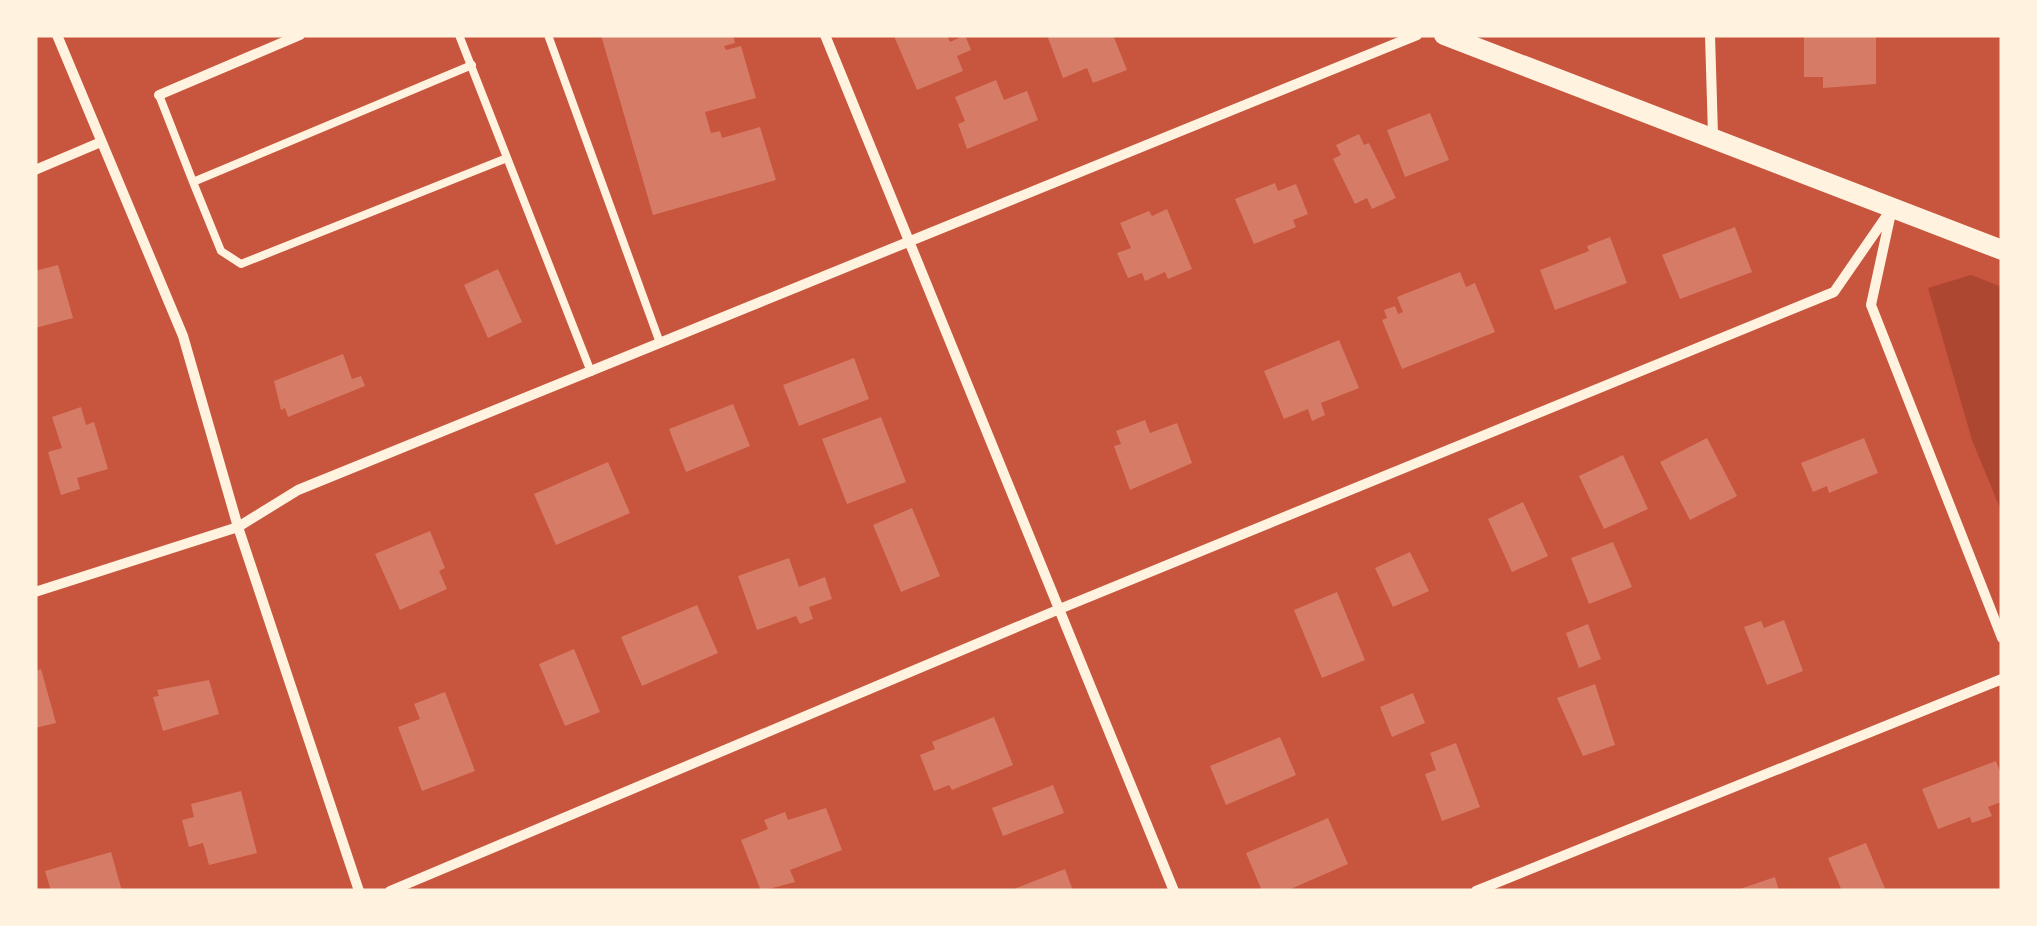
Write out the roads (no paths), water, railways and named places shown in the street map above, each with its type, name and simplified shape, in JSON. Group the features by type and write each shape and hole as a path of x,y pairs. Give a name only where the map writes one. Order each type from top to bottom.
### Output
{"main road":[{"path":"1444,35 1713,135 2002,250"}],"street":[{"path":"57,35 183,336 238,527 359,891"},
{"path":"158,95 300,35"},
{"path":"825,35 1062,608 1174,891"},
{"path":"35,592 238,527 298,490 1417,35"},
{"path":"1710,35 1713,135"},
{"path":"35,170 101,142"},
{"path":"390,891 1062,608 1834,292 1892,207"},
{"path":"1892,207 1871,305 2002,638"},
{"path":"1476,891 2002,680"}],"lane":[{"path":"459,35 591,372"},
{"path":"548,35 660,343"},
{"path":"193,182 472,65"},
{"path":"158,95 221,251 241,264 507,158"}]}
